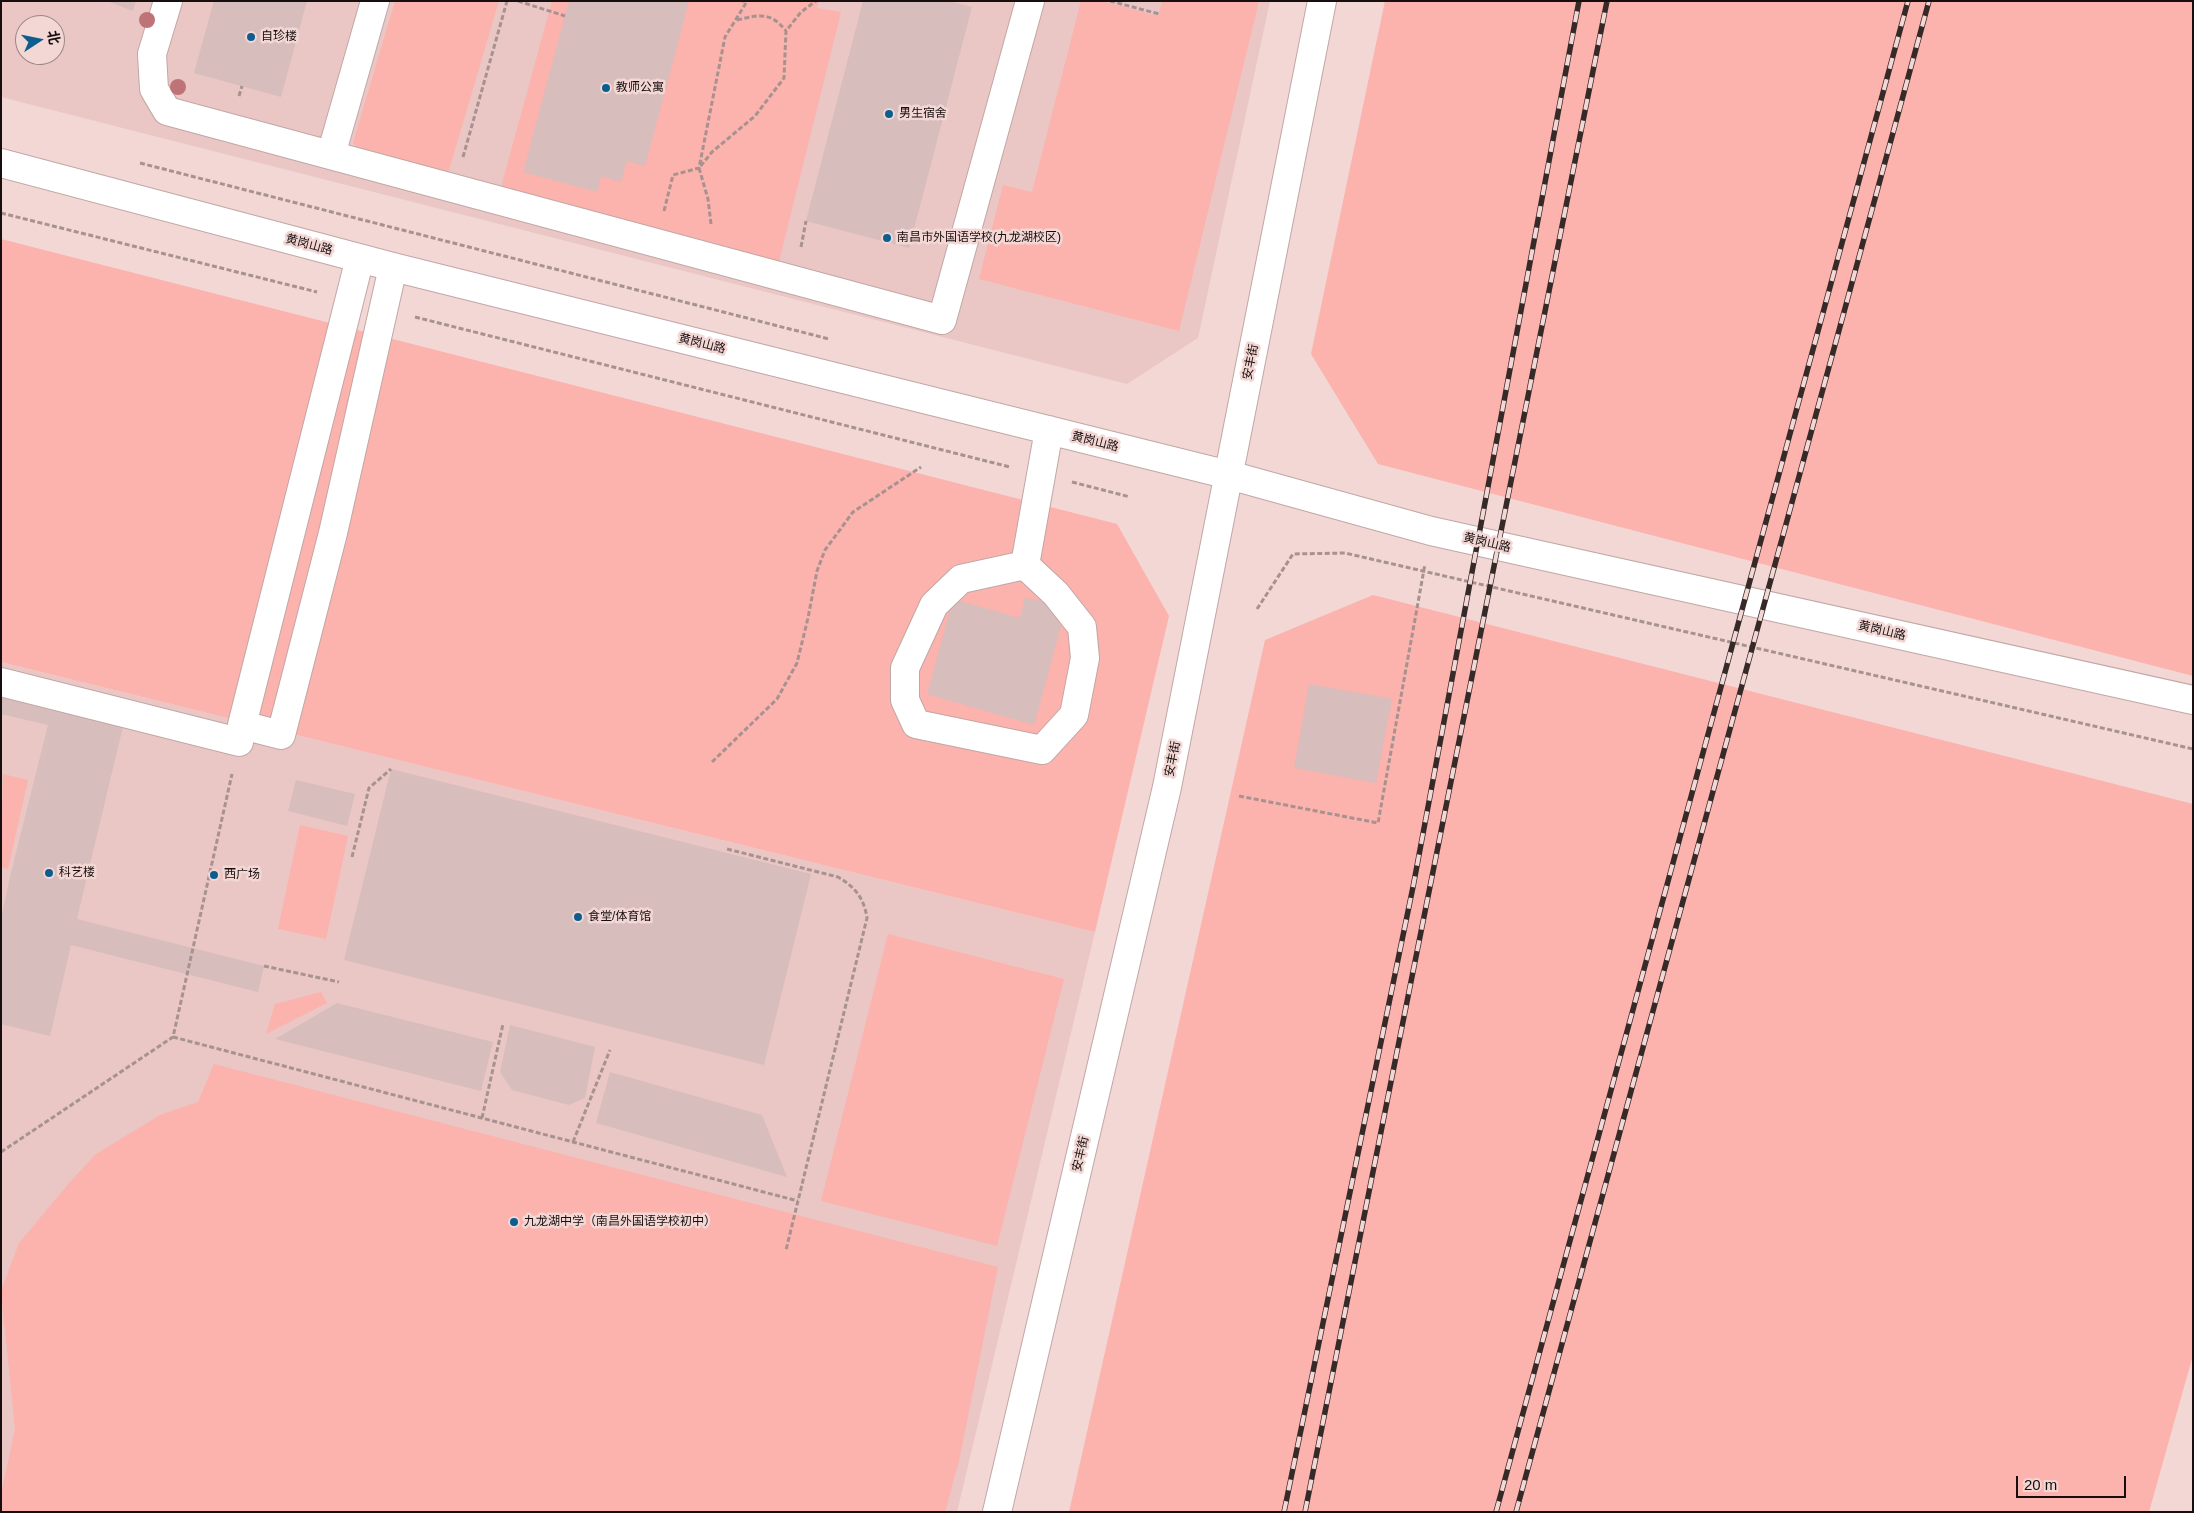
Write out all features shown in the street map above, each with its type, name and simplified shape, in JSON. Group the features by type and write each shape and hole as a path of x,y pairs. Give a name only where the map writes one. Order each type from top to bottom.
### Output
{"street":[{"path":"168,1 152,54 154,89 167,111 942,320 1030,1"},
{"path":"331,155 375,1"},
{"name":"安丰街","path":"997,1512 1167,787 1322,1"},
{"name":"黄岗山路","path":"1,163 393,267 1229,475 1431,531 2193,700"},
{"path":"360,258 242,725 281,735 333,533 393,267"},
{"path":"1025,565 1049,430"},
{"path":"1025,565 1056,594 1082,627 1085,658 1074,715 1042,750 916,724 905,700 905,668 934,605 961,579 1025,565"},
{"path":"1,682 239,742"}],"path":[{"path":"455,189 507,1"},
{"path":"518,1 566,16"},
{"path":"715,259 708,199 698,168 725,37 746,2 743,1"},
{"path":"655,243 673,175 698,168 712,152 755,116 784,78 786,31 801,12 816,1"},
{"path":"1110,1 1159,14"},
{"path":"736,20 759,15 777,20 786,31"},
{"path":"240,93 242,86"},
{"path":"138,162 831,339"},
{"path":"1,213 349,300"},
{"path":"384,309 1130,497"},
{"path":"712,762 777,699 793,670 808,618 816,571 825,550 853,512 922,467"},
{"path":"1240,796 1378,823 1431,531"},
{"path":"1257,609 1293,554 1345,553 2193,749"},
{"path":"1,1152 173,1037 239,742"},
{"path":"352,857 368,788 391,769"},
{"path":"727,849 838,877 850,884 865,904 867,918 786,1250"},
{"path":"264,966 339,982"},
{"path":"482,1118 503,1024"},
{"path":"173,1037 798,1201"},
{"path":"572,1142 610,1050"}],"shaded area":[{"name":"南昌市外国语学校(九龙湖校区)","path":"1,1 1270,1 1198,338 1127,384 1,97"},
{"path":"395,1 499,1 446,180 365,155 353,143"},
{"path":"552,1 819,1 817,8 841,12 779,262 500,191"},
{"path":"1081,1 1102,1 1158,16 1162,1 1259,1 1179,331 979,279 1003,185 1032,192"},
{"path":"1385,1 2193,1 2193,676 1378,464 1311,354"},
{"path":"1,239 1117,524 1169,616 1095,932 1,662"},
{"path":"1373,595 2193,804 2193,1355 2149,1512 1069,1512 1265,640"},
{"name":"九龙湖中学（南昌外国语学校初中）","path":"1,662 1095,932 957,1512 1,1512"},
{"path":"3,774 28,780 8,869 1,867"},
{"path":"300,825 348,836 326,939 278,929"},
{"path":"888,934 1064,979 997,1246 821,1201"},
{"path":"321,992 327,1003 266,1034 275,1004"},
{"path":"214,1064 998,1267 959,1461 945,1512 1,1512 1,1494 15,1429 1,1291 19,1243 96,1154 160,1115 198,1102"}],"building":[{"path":"107,1 136,1 133,11"},
{"name":"自珍楼","path":"214,1 307,1 281,97 194,73"},
{"name":"教师公寓","path":"569,1 689,1 645,166 627,161 621,182 601,176 597,192 523,172"},
{"name":"男生宿舍","path":"863,1 949,1 972,7 909,248 806,221"},
{"path":"1025,597 1066,608 1034,725 927,694 953,599 1020,618"},
{"path":"1309,684 1392,699 1376,783 1294,768"},
{"name":"科艺楼","path":"1,693 124,722 77,919 264,966 258,992 71,945 50,1036 1,1024 1,919 48,725 1,714"},
{"name":"食堂/体育馆","path":"391,769 811,874 764,1065 344,960"},
{"path":"296,780 355,794 347,826 288,811"},
{"path":"337,1003 493,1042 481,1091 275,1039"},
{"path":"510,1025 595,1047 585,1098 569,1105 512,1090 500,1072"},
{"path":"610,1072 762,1115 787,1177 596,1123"}],"railway":[{"path":"1284,1512 1413,887 1579,1"},
{"path":"1305,1512 1607,1"},
{"path":"1496,1512 1908,1"},
{"path":"1516,1512 1929,1"}],"place":[{"name":"自珍楼","path":"251,37"},
{"name":"教师公寓","path":"606,88"},
{"name":"男生宿舍","path":"889,114"},
{"name":"南昌市外国语学校(九龙湖校区)","path":"887,238"},
{"name":"科艺楼","path":"49,873"},
{"name":"西广场","path":"214,875"},
{"name":"食堂/体育馆","path":"578,917"},
{"name":"九龙湖中学（南昌外国语学校初中）","path":"514,1222"}]}
